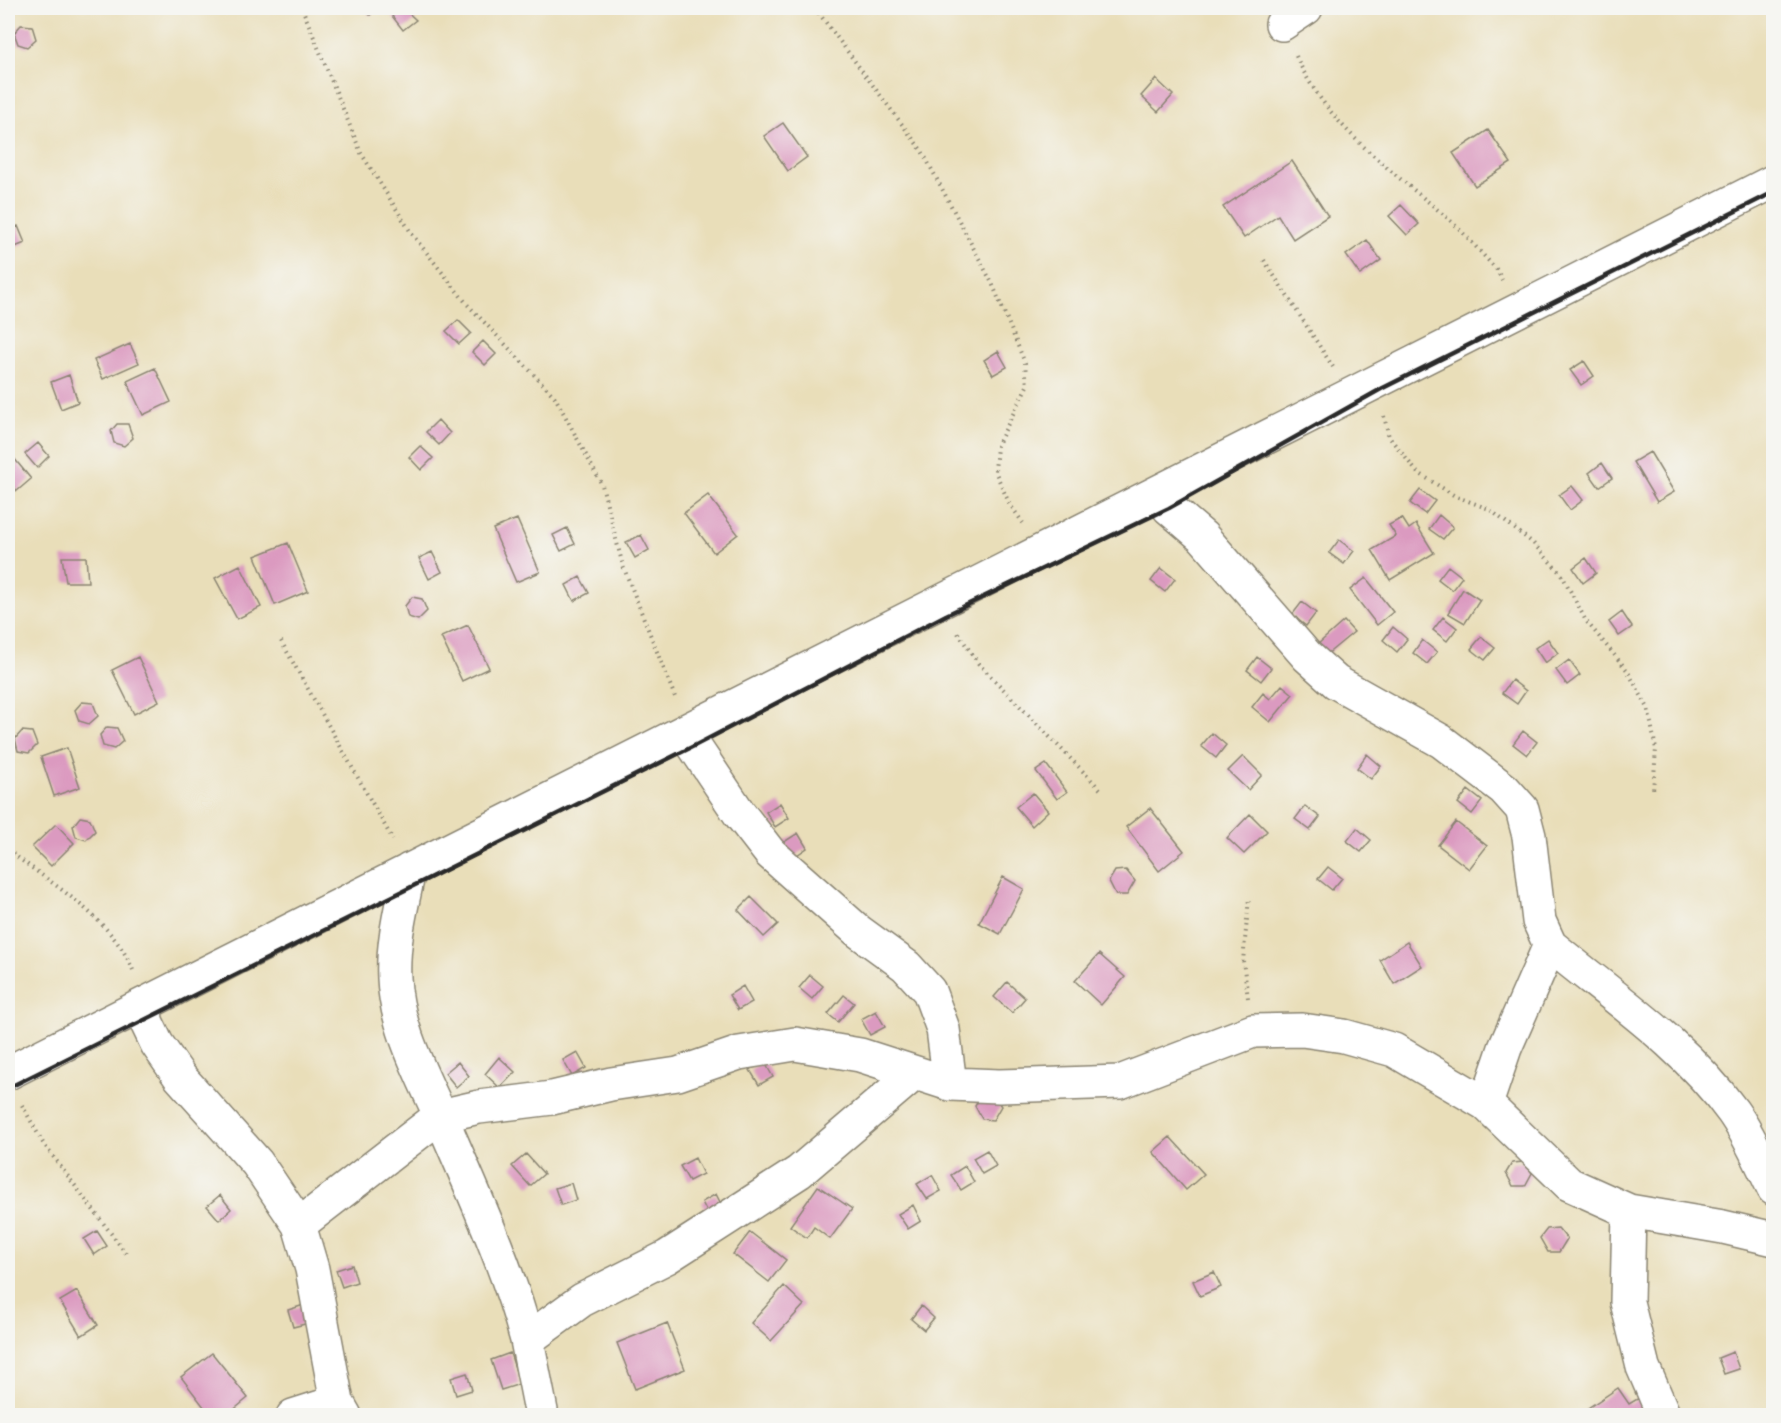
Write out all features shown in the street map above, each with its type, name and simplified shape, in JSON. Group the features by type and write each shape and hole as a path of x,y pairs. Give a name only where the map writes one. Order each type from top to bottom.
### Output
{"street":[{"path":"8,1073 1165,491 1773,181"},
{"path":"1165,491 1169,508 1203,537 1306,656 1336,682 1441,741 1504,789 1522,808 1529,836 1539,921 1550,945 1682,1052 1711,1083 1734,1113 1773,1190"},
{"path":"688,730 694,746 739,813 770,853 858,931 906,966 929,991 943,1029 950,1084"},
{"path":"409,870 398,924 394,978 399,1010 409,1044 472,1189 518,1308 527,1340 542,1416"},
{"path":"1486,1104 1505,1048 1550,945"},
{"path":"145,1005 146,1021 157,1044 180,1077 257,1163 299,1225 312,1269 341,1409 293,1416"},
{"path":"299,1225 440,1116 479,1107 552,1098 611,1084 678,1074 739,1053 795,1044 860,1055 950,1084 999,1086 1120,1082 1253,1031 1302,1030 1344,1036 1394,1050 1486,1104 1569,1184 1629,1211 1724,1227 1773,1239"},
{"path":"527,1340 582,1300 667,1257 799,1172 915,1073"},
{"path":"1629,1211 1627,1302 1643,1367 1664,1416"}],"path":[{"path":"302,8 361,153 412,234 467,304 555,398 602,485 623,566 688,730"},
{"path":"815,8 922,151 992,283 1025,363 1027,386 997,446 995,471 1009,503 1042,551"},
{"path":"1294,16 1304,74 1351,137 1447,218 1497,270 1520,310"},
{"path":"1264,260 1365,388 1383,388 1382,408 1389,437 1417,472 1455,496 1490,509 1533,543 1562,575 1586,621 1627,670 1648,708 1656,749 1653,791"},
{"path":"939,604 978,663 1102,791"},
{"path":"281,641 369,792 409,870"},
{"path":"8,850 91,915 115,938 133,968 145,1005"},
{"path":"1250,898 1243,961 1253,1031"},
{"path":"8,1073 43,1143 128,1256"}],"building":[{"path":"363,8 379,8 370,15"},
{"path":"403,8 416,20 403,30 392,16"},
{"path":"21,25 32,26 36,39 27,47 18,44 14,33"},
{"path":"1156,79 1173,95 1158,112 1141,96"},
{"path":"783,123 807,157 788,171 764,136"},
{"path":"1488,130 1511,163 1475,186 1453,153"},
{"path":"1292,161 1328,216 1293,239 1278,215 1244,238 1223,207"},
{"path":"1401,205 1419,224 1407,235 1389,216"},
{"path":"18,226 25,243 10,249 8,230"},
{"path":"1367,240 1381,260 1360,275 1346,255"},
{"path":"458,320 471,333 459,344 446,331"},
{"path":"483,341 496,354 485,365 472,352"},
{"path":"130,344 139,363 103,379 94,360"},
{"path":"998,351 1007,367 993,375 984,360"},
{"path":"1584,361 1594,376 1581,385 1570,370"},
{"path":"155,368 171,402 143,415 127,381"},
{"path":"69,375 78,402 61,409 51,382"},
{"path":"438,420 450,433 439,445 426,432"},
{"path":"117,424 128,424 133,438 124,446 114,443 111,431"},
{"path":"38,443 49,456 37,468 25,454"},
{"path":"420,446 433,458 421,470 409,457"},
{"path":"1650,452 1674,492 1657,502 1633,462"},
{"path":"13,457 31,479 17,491 8,480 8,462"},
{"path":"1602,463 1612,478 1599,487 1589,473"},
{"path":"1572,486 1583,500 1570,510 1559,495"},
{"path":"1420,490 1435,501 1425,514 1410,503"},
{"path":"708,495 738,534 714,553 684,513"},
{"path":"1439,515 1453,527 1443,539 1429,529"},
{"path":"1402,518 1409,529 1416,524 1434,553 1390,580 1372,550 1396,536 1389,525"},
{"path":"517,519 540,572 516,582 493,529"},
{"path":"567,528 575,544 561,551 553,535"},
{"path":"641,535 649,550 635,558 626,542"},
{"path":"1339,540 1354,551 1344,564 1329,553"},
{"path":"288,543 308,591 275,605 255,556"},
{"path":"432,552 442,572 429,579 419,558"},
{"path":"62,557 86,557 88,582 66,582"},
{"path":"1586,558 1596,573 1583,583 1573,568"},
{"path":"240,565 261,607 237,619 215,578"},
{"path":"1448,566 1462,577 1452,590 1438,579"},
{"path":"1161,568 1175,579 1165,592 1151,581"},
{"path":"580,577 589,593 574,601 566,585"},
{"path":"1366,578 1393,612 1377,625 1350,590"},
{"path":"1463,589 1480,600 1465,623 1448,613"},
{"path":"412,597 422,599 427,611 418,620 408,617 405,606"},
{"path":"1302,602 1316,613 1306,626 1292,615"},
{"path":"1622,612 1632,627 1619,636 1609,622"},
{"path":"1443,617 1457,628 1447,641 1433,630"},
{"path":"1344,621 1354,632 1326,655 1317,645"},
{"path":"468,625 489,668 462,681 441,637"},
{"path":"1393,627 1407,639 1397,652 1383,640"},
{"path":"1481,637 1495,648 1485,660 1471,649"},
{"path":"1548,639 1558,653 1545,663 1535,648"},
{"path":"1422,640 1437,652 1427,664 1413,653"},
{"path":"138,657 159,701 134,714 112,670"},
{"path":"1257,657 1271,668 1261,681 1247,670"},
{"path":"1569,660 1580,675 1567,685 1556,670"},
{"path":"1512,680 1526,691 1517,704 1502,693"},
{"path":"1282,685 1293,694 1270,722 1252,707 1263,693 1270,699"},
{"path":"82,702 93,703 98,716 89,724 79,721 75,710"},
{"path":"107,727 117,728 123,741 114,749 103,746 100,735"},
{"path":"22,731 32,732 37,745 29,753 18,751 15,739"},
{"path":"1523,731 1537,742 1527,755 1513,744"},
{"path":"1212,733 1226,745 1216,758 1201,746"},
{"path":"67,748 80,787 54,796 41,757"},
{"path":"1367,754 1381,766 1371,779 1357,768"},
{"path":"1243,756 1262,775 1248,790 1228,771"},
{"path":"1046,764 1067,792 1057,799 1036,771"},
{"path":"1468,790 1482,801 1472,814 1458,803"},
{"path":"1033,793 1048,811 1032,826 1016,807"},
{"path":"780,803 789,818 775,827 766,812"},
{"path":"1305,806 1320,817 1310,830 1295,819"},
{"path":"1150,808 1184,851 1159,871 1126,827"},
{"path":"1250,814 1267,831 1244,854 1227,838"},
{"path":"80,817 90,819 95,831 86,840 76,837 73,826"},
{"path":"1456,822 1487,846 1469,869 1438,845"},
{"path":"56,824 74,843 51,866 32,847"},
{"path":"1357,828 1371,840 1361,852 1347,841"},
{"path":"798,833 807,848 794,857 784,842"},
{"path":"1328,867 1342,878 1332,890 1318,879"},
{"path":"1126,870 1135,881 1127,895 1116,895 1109,881 1115,871"},
{"path":"1003,877 1024,889 1000,934 979,923"},
{"path":"751,897 778,924 764,937 738,910"},
{"path":"1407,942 1422,966 1394,984 1380,960"},
{"path":"1099,954 1125,977 1101,1005 1075,981"},
{"path":"810,975 823,986 812,999 799,988"},
{"path":"1007,982 1025,998 1012,1013 994,997"},
{"path":"743,986 752,1002 738,1010 729,995"},
{"path":"844,995 854,1003 838,1022 828,1014"},
{"path":"876,1011 885,1027 870,1035 861,1019"},
{"path":"577,1052 586,1068 572,1076 563,1060"},
{"path":"499,1057 515,1072 500,1088 485,1074"},
{"path":"764,1061 773,1077 759,1085 750,1070"},
{"path":"458,1062 469,1076 456,1087 445,1073"},
{"path":"992,1094 1001,1106 993,1120 982,1119 975,1106 981,1096"},
{"path":"1170,1137 1204,1174 1186,1190 1153,1152"},
{"path":"987,1150 996,1166 982,1174 973,1158"},
{"path":"526,1154 544,1174 530,1186 512,1166"},
{"path":"695,1158 703,1174 689,1181 680,1166"},
{"path":"1524,1162 1532,1173 1525,1186 1513,1186 1506,1173 1512,1163"},
{"path":"965,1166 974,1182 961,1190 951,1175"},
{"path":"932,1175 941,1191 927,1199 917,1184"},
{"path":"571,1183 576,1200 561,1205 555,1188"},
{"path":"818,1186 852,1209 830,1239 814,1227 807,1238 790,1226"},
{"path":"716,1194 724,1210 710,1218 702,1202"},
{"path":"220,1195 231,1209 219,1220 207,1206"},
{"path":"913,1205 921,1221 908,1229 898,1214"},
{"path":"1558,1228 1567,1239 1559,1252 1548,1252 1540,1238 1547,1229"},
{"path":"97,1231 107,1246 94,1255 84,1239"},
{"path":"750,1232 786,1260 769,1282 733,1254"},
{"path":"352,1265 357,1282 342,1287 336,1270"},
{"path":"1214,1272 1221,1287 1200,1296 1193,1281"},
{"path":"784,1286 804,1305 771,1341 751,1323"},
{"path":"77,1291 98,1325 81,1336 60,1301"},
{"path":"304,1305 309,1323 293,1327 288,1310"},
{"path":"921,1306 934,1318 924,1330 911,1319"},
{"path":"667,1323 685,1369 635,1389 617,1343"},
{"path":"1733,1352 1739,1369 1724,1374 1718,1358"},
{"path":"212,1353 248,1398 226,1416 211,1416 181,1377"},
{"path":"510,1353 520,1384 501,1390 491,1360"},
{"path":"467,1373 472,1390 456,1395 451,1378"},
{"path":"1618,1388 1629,1404 1639,1398 1652,1416 1594,1416 1588,1408"}],"railway":[{"path":"8,1088 694,746 946,615 1169,508 1383,388 1774,192"}]}
